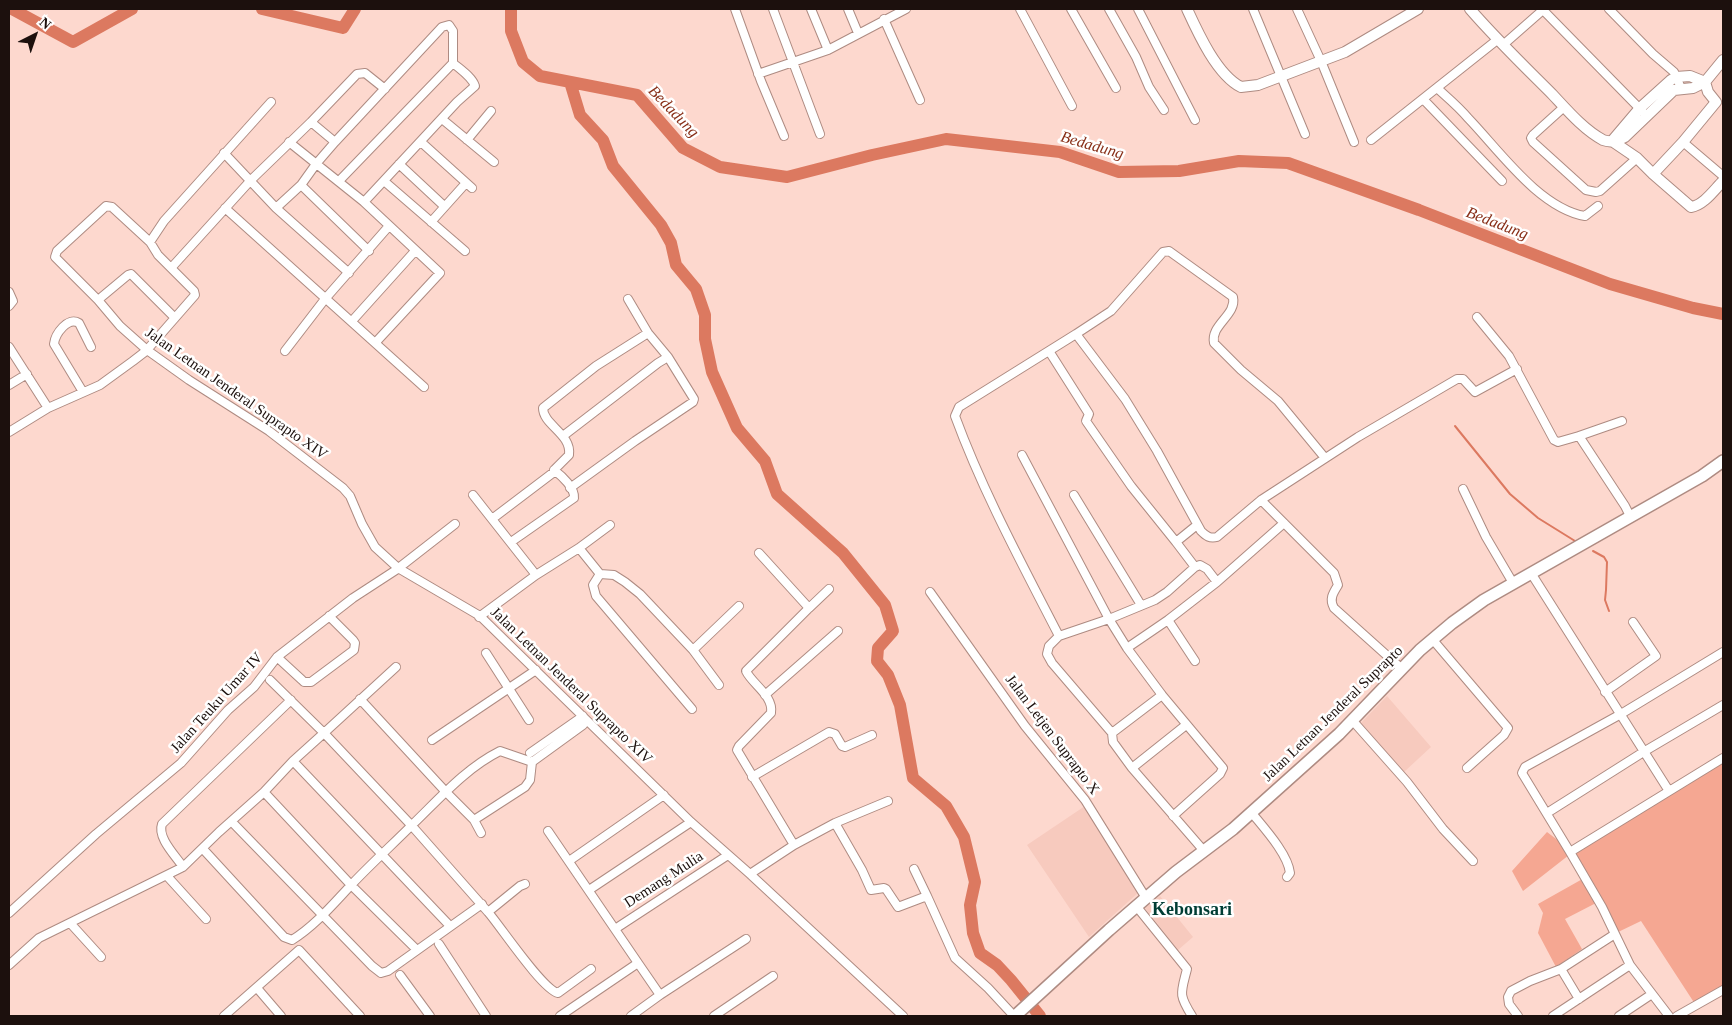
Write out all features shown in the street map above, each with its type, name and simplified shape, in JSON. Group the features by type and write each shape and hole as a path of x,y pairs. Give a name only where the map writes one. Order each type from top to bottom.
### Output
{"main road":[{"name":"Jalan Letnan Jenderal Suprapto","path":"1016,1015 1176,872 1252,812 1352,720 1402,669 1452,623 1484,600 1702,476 1723,461"},
{"name":"Jalan Letnan Jenderal Suprapto","path":"1702,476 1723,469"}],"street":[{"path":"735,9 758,74 784,136"},
{"path":"772,9 820,134"},
{"path":"811,9 828,50"},
{"path":"848,9 858,33"},
{"path":"758,74 828,50 906,9"},
{"path":"1020,9 1072,106"},
{"path":"1071,9 1116,88"},
{"path":"1109,9 1136,57 1149,87 1164,110"},
{"path":"1138,9 1196,120"},
{"path":"1187,9 1212,55 1226,76 1242,87 1281,76 1345,52 1418,9"},
{"path":"1253,9 1306,134"},
{"path":"1297,9 1321,61 1354,142"},
{"path":"1470,9 1500,43 1592,133 1605,141 1612,142 1637,158 1691,207 1702,203 1723,181"},
{"path":"1370,140 1544,9 1643,112"},
{"path":"1609,9 1653,54 1674,72 1681,88"},
{"path":"884,19 920,100"},
{"path":"276,208 301,185 335,142 442,27 446,25 451,27 453,31 453,63 339,181"},
{"path":"1643,112 1674,90 1693,88 1705,82 1723,60"},
{"path":"364,202 476,85 453,63"},
{"path":"172,267 251,180 311,122 356,74 365,73 385,89"},
{"path":"1612,142 1676,77 1690,76 1705,82"},
{"path":"1653,174 1720,105 1708,92 1705,82"},
{"path":"1437,88 1467,116 1522,178 1558,206 1585,216 1598,206"},
{"path":"1423,99 1502,181"},
{"path":"9,432 48,408 100,384 146,350 195,293 172,267 158,255 150,242 164,221 271,102"},
{"path":"1564,106 1531,138 1533,142 1586,190 1600,191 1637,158"},
{"path":"467,140 491,111"},
{"path":"442,119 494,162"},
{"path":"311,122 335,142"},
{"path":"289,142 364,202 440,274 376,342"},
{"path":"421,142 469,186 444,206 431,222"},
{"path":"1683,142 1723,176"},
{"path":"224,153 276,208 349,273"},
{"path":"400,164 444,206"},
{"path":"384,181 465,251"},
{"path":"301,185 369,251"},
{"name":"Jalan Letnan Jenderal Suprapto XIV","path":"150,242 109,206 104,208 57,251 55,257 98,300 120,326 146,350 269,431 343,488 350,496 362,524 376,547 398,568 479,616 691,822 903,1016"},
{"path":"225,208 424,387"},
{"path":"285,351 325,299 389,226"},
{"path":"1059,636 1014,548 966,445 955,416 959,407 1111,311 1163,252 1169,250 1232,297 1234,303 1213,335 1214,343 1241,370 1278,401 1325,458"},
{"path":"352,321 415,251"},
{"path":"98,300 131,274 175,318"},
{"path":"9,292 13,298 9,306"},
{"path":"570,488 693,402 694,399 668,358 648,333 628,299"},
{"path":"1477,317 1509,356 1554,440 1558,442 1579,436 1622,420"},
{"path":"83,392 54,344 55,337 68,323 72,320 76,321 79,323 91,347"},
{"path":"492,519 554,472 569,455 569,447 563,436 544,415 543,408 596,366 648,333"},
{"path":"1076,334 1125,399 1157,451 1197,525 1206,536 1212,538 1217,536 1260,500 1325,458 1457,380 1463,379 1475,392 1517,370"},
{"path":"9,347 48,408"},
{"path":"1049,351 1089,414 1086,421 1131,486 1195,567"},
{"path":"563,436 658,363 668,358"},
{"path":"9,385 27,374"},
{"path":"1579,436 1630,516"},
{"path":"1022,454 1109,619 1162,694 1223,768 1220,774 1173,816"},
{"path":"511,542 574,498 575,495 561,475 554,470"},
{"path":"1462,489 1486,537 1513,583"},
{"path":"1074,495 1140,606"},
{"path":"472,496 536,575"},
{"path":"1260,500 1334,573 1338,585 1331,602 1334,608 1402,669"},
{"name":"Jalan Teuku Umar IV","path":"9,913 96,834 181,763 228,710 254,687 277,657 329,616 398,568 455,524"},
{"path":"1128,648 1217,582 1284,524"},
{"path":"479,616 610,525"},
{"path":"1176,542 1197,525"},
{"path":"579,548 600,574 614,575 640,594 693,650 719,685"},
{"path":"759,553 810,608"},
{"path":"1204,851 1132,768 1113,742 1112,733 1052,663 1047,654 1049,646 1059,636 1109,619 1155,600 1195,567 1204,566 1217,582"},
{"path":"1531,573 1669,790"},
{"path":"600,574 593,585 596,596 692,709"},
{"path":"794,845 737,750 738,746 771,713 771,704 746,671 829,589"},
{"name":"Jalan Letjen Suprapto X","path":"930,592 1025,726 1085,800 1146,898"},
{"path":"693,650 739,606"},
{"path":"277,657 302,680 311,682 354,650 355,643 353,640 329,616"},
{"path":"1168,620 1195,661"},
{"path":"1605,692 1656,656 1633,622"},
{"path":"765,695 838,631"},
{"path":"1433,640 1508,728 1504,735 1467,768"},
{"path":"1669,1016 1630,965 1602,907 1522,773 1523,770 1621,714 1723,652"},
{"path":"486,654 530,720"},
{"path":"9,965 39,938 71,924 183,867 264,792 293,761 396,667"},
{"path":"432,740 536,670"},
{"path":"270,680 324,733 412,826 482,904 544,984 554,992 561,992 591,969"},
{"path":"1112,733 1162,694"},
{"path":"360,699 474,820 481,833"},
{"path":"183,867 163,838 161,832 162,824 290,700"},
{"path":"1547,813 1645,751 1723,705"},
{"path":"530,753 583,716"},
{"path":"1352,720 1407,782 1444,830 1473,861"},
{"path":"474,820 525,787 530,780 532,762 583,725"},
{"path":"1132,768 1186,725"},
{"path":"752,777 829,732 835,734 842,746 845,747 872,735"},
{"path":"203,849 287,939 295,938 322,915 445,791 488,757 500,751 532,762"},
{"path":"1570,852 1723,758"},
{"path":"293,761 450,926"},
{"path":"264,792 351,885 417,950"},
{"path":"569,861 664,795"},
{"path":"750,874 794,845 835,823 888,801"},
{"path":"1252,812 1289,866 1290,873 1288,877"},
{"path":"232,822 381,973 388,971 482,904"},
{"path":"588,890 691,822"},
{"path":"835,823 862,870 870,890 886,889 898,908 927,896"},
{"name":"Demang Mulia","path":"548,831 660,996"},
{"name":"Demang Mulia","path":"615,929 728,855"},
{"path":"914,869 955,958 1016,1015"},
{"path":"167,876 206,919"},
{"path":"488,912 520,886 526,884"},
{"path":"1137,907 1187,969 1181,993 1182,1002 1192,1016"},
{"path":"71,924 100,957"},
{"path":"1518,1016 1509,1004 1508,997 1511,991 1530,981 1561,969 1615,934"},
{"path":"631,1016 746,939"},
{"path":"439,944 486,1016"},
{"path":"224,1016 299,950 360,1016"},
{"path":"560,1016 638,964"},
{"path":"1553,1016 1630,965"},
{"path":"1561,969 1579,999"},
{"path":"400,975 430,1016"},
{"path":"714,1016 773,976"},
{"path":"257,988 281,1016"},
{"path":"1677,1016 1723,990"},
{"path":"1619,1016 1652,994"}],"shaded area":[{"path":"1387,696 1431,747 1404,772 1360,724"},
{"path":"1723,757 1723,988 1695,1004 1641,921 1614,934 1596,903 1565,919 1582,949 1556,967 1538,933 1543,913 1538,904 1586,877 1569,855 1523,891 1512,871 1547,832 1568,848"},
{"path":"1085,806 1138,893 1089,937 1027,845"},
{"path":"1160,896 1193,937 1178,950 1145,908"}],"waterway":[{"name":"Bedadung","path":"12,9 73,42 132,9"},
{"name":"Bedadung","path":"262,9 343,28 355,9"},
{"name":"Bedadung","path":"511,9 511,31 523,62 540,76 637,95 683,148 720,167 787,177 872,155 946,139 1060,152 1119,172 1179,171 1239,161 1288,163 1419,210 1610,284 1693,308 1723,314"},
{"path":"570,82 580,115 603,140 613,166 661,225 671,243 676,265 696,289 705,315 705,339 712,372 737,428 765,461 777,494 843,553 885,605 893,631 878,648 877,661 888,675 900,705 913,778 946,806 964,837 975,882 970,905 973,933 980,953 997,965 1040,1016"},
{"path":"1455,426 1510,494 1538,518 1575,541"},
{"path":"1593,551 1604,557 1607,562 1605,600 1609,611"}],"district":[{"name":"Kebonsari","path":"1192,910"}]}
